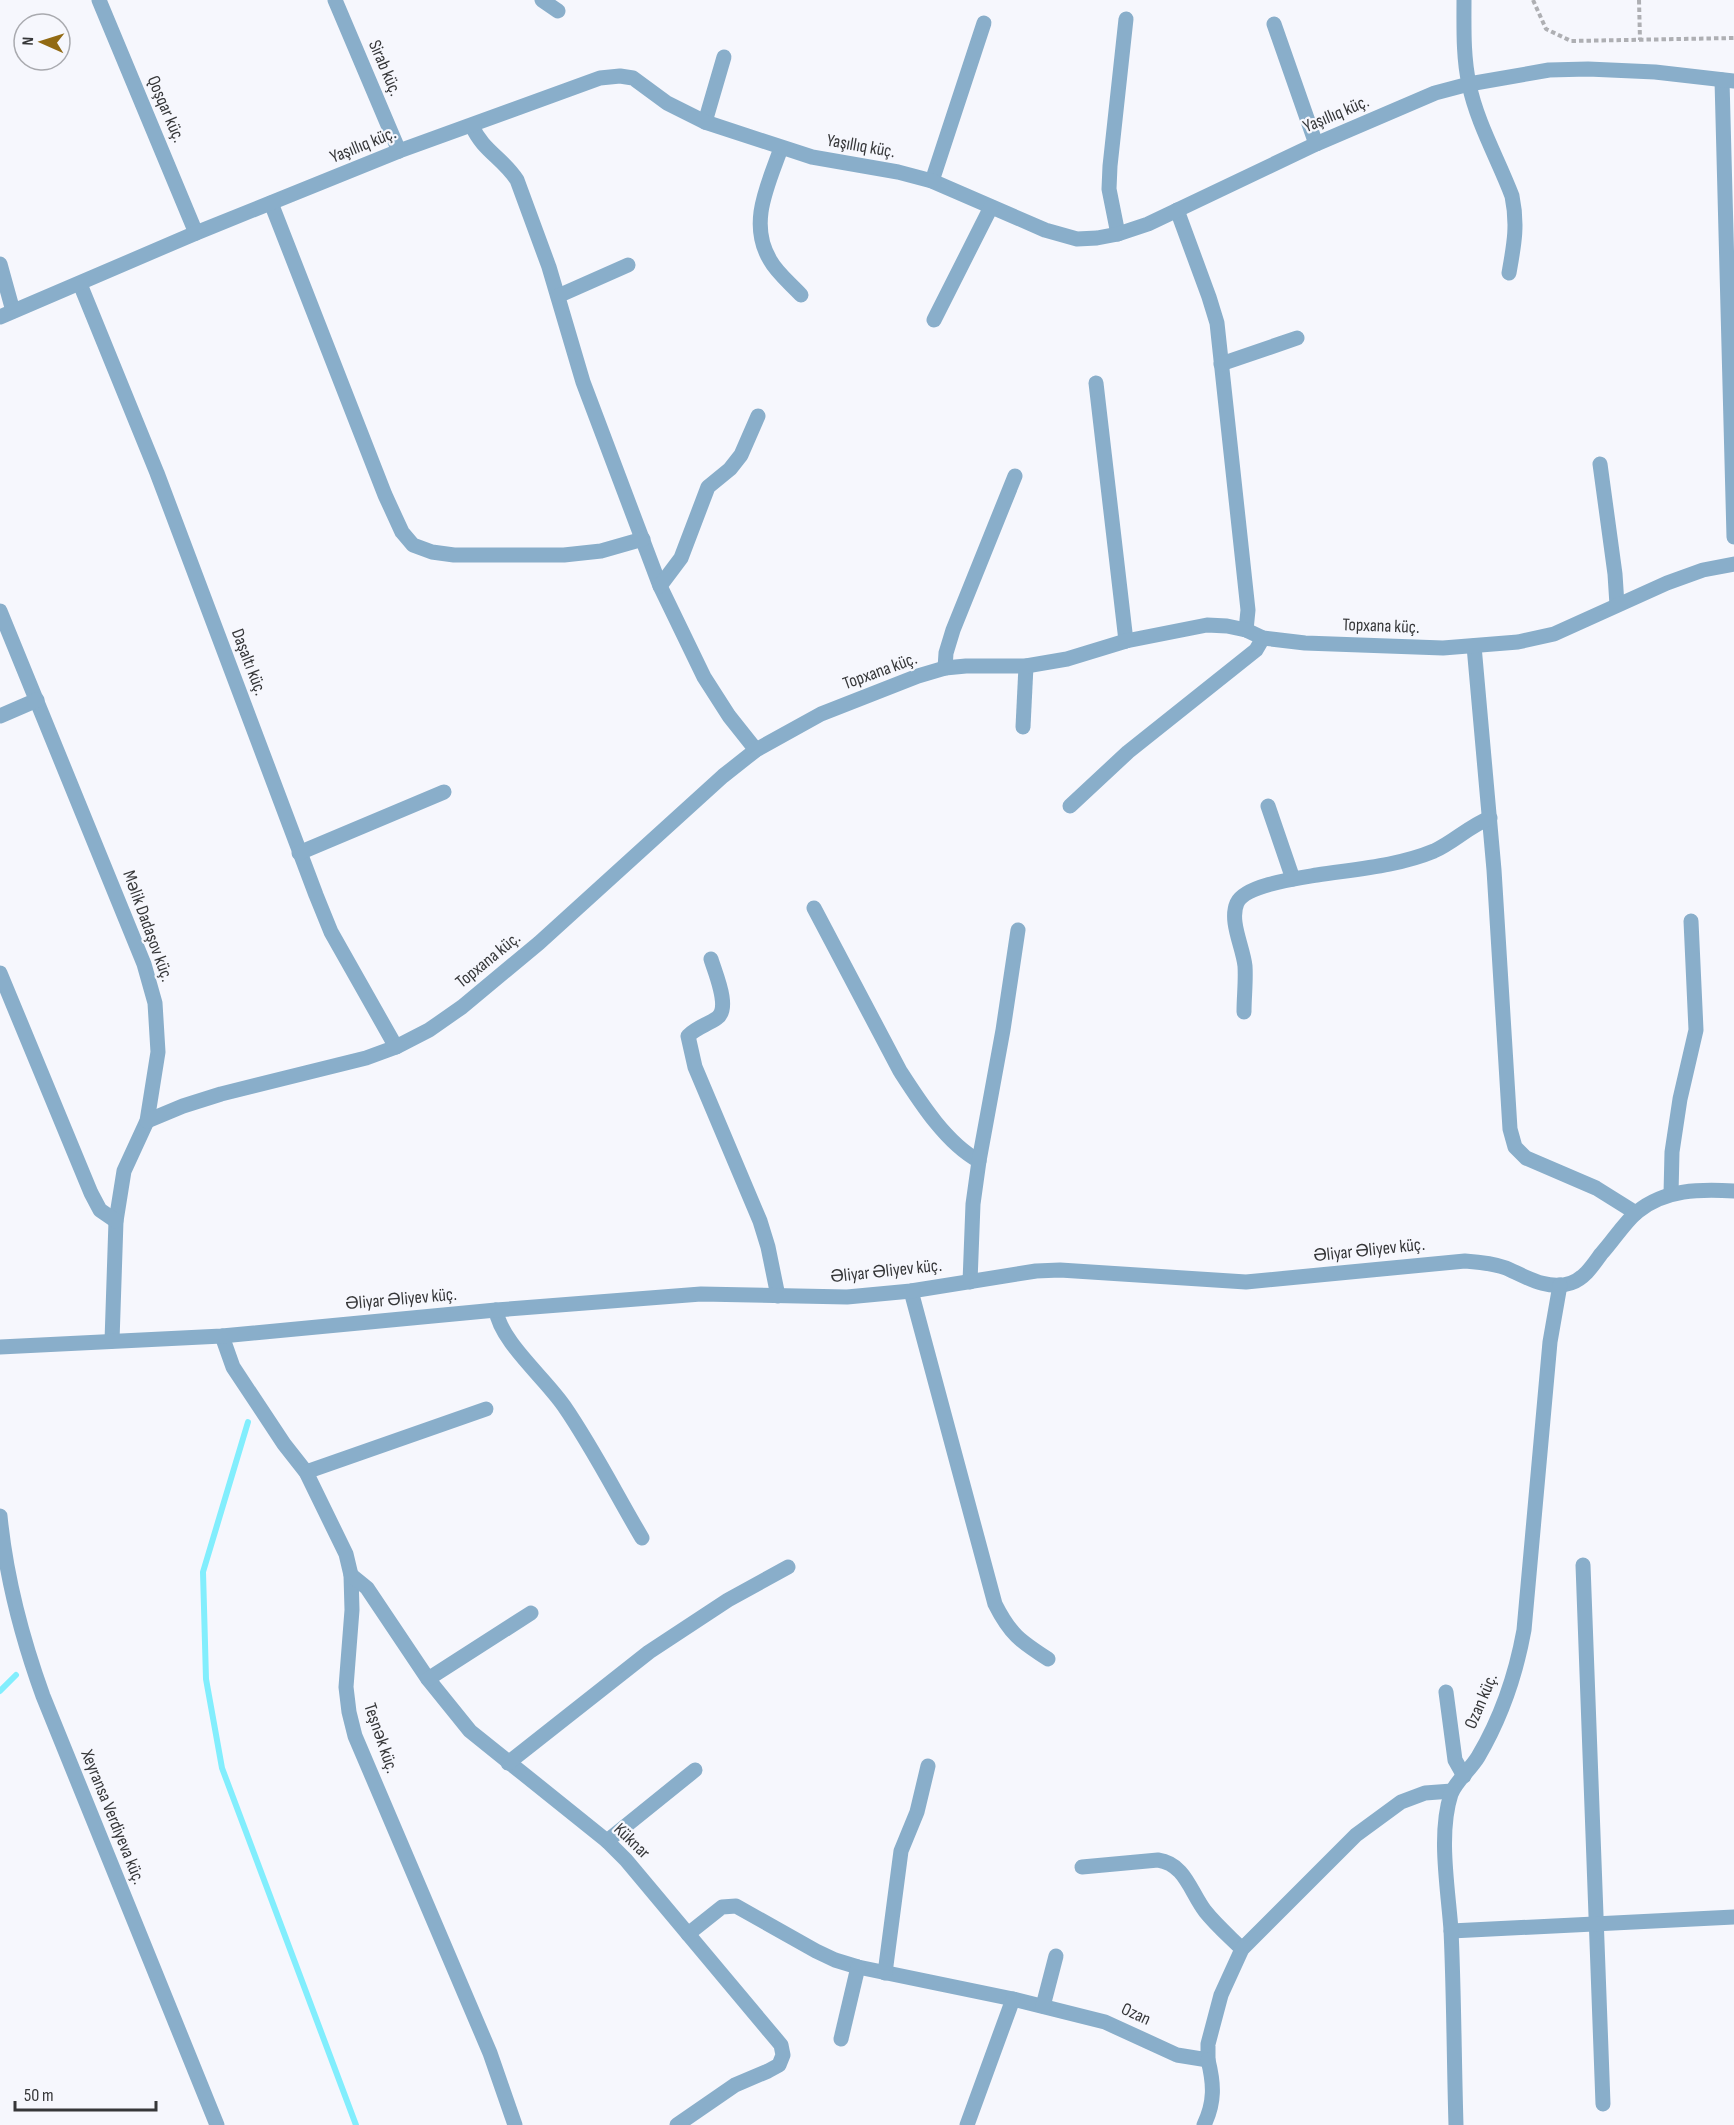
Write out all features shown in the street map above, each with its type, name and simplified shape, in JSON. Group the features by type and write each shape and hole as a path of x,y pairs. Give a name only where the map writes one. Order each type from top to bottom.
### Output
{"street":[{"name":"Qoşqar küç.","path":"99,0 196,233"},
{"name":"Sirab küç.","path":"335,0 399,151"},
{"path":"542,0 558,11"},
{"path":"1464,0 1465,56 1469,84 1477,114 1512,196 1516,233 1509,273"},
{"path":"1118,234 1109,189 1125,19"},
{"path":"932,181 984,23"},
{"path":"1274,24 1316,144"},
{"path":"705,122 724,57"},
{"name":"Yaşıllıq küç.","path":"7,314 196,233 399,151 600,78 620,76 633,78 667,103 705,122 781,148 831,161 898,172 932,181 1064,237 1097,238 1148,224 1316,144 1435,93 1469,84 1549,70 1588,69 1655,72 1728,81"},
{"path":"1728,81 1734,537"},
{"path":"472,126 478,139 509,167 517,180 558,296 583,382 660,586 704,677 729,716 756,750"},
{"path":"781,148 761,204 759,225 762,243 771,262 801,295"},
{"path":"271,203 385,495 402,532 413,545 432,552 454,555 564,555 601,551 643,538"},
{"path":"934,320 991,207"},
{"path":"1177,210 1217,323 1248,610 1246,630"},
{"path":"0,264 7,314"},
{"path":"558,296 628,265"},
{"name":"Daşaltı küç.","path":"80,284 157,473 299,853 332,932 396,1047"},
{"path":"1221,364 1297,338"},
{"path":"1096,383 1126,640"},
{"path":"660,586 681,558 708,487 730,469 741,455 758,416"},
{"path":"1600,464 1615,573 1617,605"},
{"path":"945,668 946,652 953,630 1016,476"},
{"name":"Topxana küç.","path":"147,1121 221,1094 366,1058 396,1047 429,1030 462,1007 539,944 723,776 756,750 822,714 945,668 1026,666 1067,659 1126,640 1207,625 1246,630 1263,638 1305,643 1443,648 1518,642 1554,634 1694,573 1734,564"},
{"name":"Məlik Dadaşov küç.","path":"0,611 144,964 155,1003 158,1052 147,1121 124,1172 116,1221 112,1341"},
{"path":"1070,806 1128,752 1256,650 1263,638"},
{"path":"1474,646 1490,818 1510,1129 1515,1146 1526,1158 1596,1188 1636,1213"},
{"path":"1023,727 1026,666"},
{"path":"0,716 37,700"},
{"path":"299,853 444,792"},
{"path":"1268,806 1293,879"},
{"path":"1244,1012 1245,966 1235,918 1236,905 1241,897 1250,891 1293,879 1376,866 1416,857 1435,850 1477,823 1490,818"},
{"path":"814,908 910,1087 957,1147 979,1161"},
{"path":"1671,1194 1672,1152 1680,1099 1696,1030 1691,921"},
{"path":"970,1282 973,1204 1018,930"},
{"path":"711,959 722,991 723,1010 719,1017 695,1029 688,1036 689,1047 695,1067 760,1221 778,1296"},
{"path":"0,973 91,1193 100,1210 116,1221"},
{"path":"1560,1285 1571,1283 1584,1275 1636,1213 1650,1203 1671,1194 1691,1190 1734,1191"},
{"name":"Əliyar Əliyev küç.","path":"0,1347 222,1336 496,1310 701,1294 847,1297 910,1291 1008,1275 1060,1270 1263,1282 1465,1261 1488,1263 1505,1268 1529,1280 1560,1285"},
{"name":"Ozan küç.","path":"1456,2125 1446,1814 1452,1791 1477,1758 1518,1664 1525,1618 1550,1342 1560,1285"},
{"path":"910,1291 995,1604 1006,1625 1021,1642 1048,1659"},
{"path":"496,1310 504,1335 566,1408 642,1538"},
{"name":"Teşnək küç.","path":"222,1336 233,1367 284,1444 306,1472 346,1554 351,1575 352,1610 346,1687 355,1736 486,2043 515,2125"},
{"path":"306,1472 486,1409"},
{"name":"Xeyransa Verdiyeva küç.","path":"0,1516 6,1557 26,1648 39,1686 217,2125"},
{"path":"1583,1564 1602,2104"},
{"path":"508,1763 649,1652 728,1600 788,1567"},
{"name":"Küknar","path":"351,1575 367,1588 428,1679 470,1731 606,1841 650,1886 781,2045 783,2055 779,2065 735,2085 677,2125"},
{"path":"428,1679 531,1613"},
{"path":"1446,1692 1455,1760 1464,1776"},
{"path":"885,1973 901,1851 917,1812 928,1766"},
{"path":"606,1841 695,1770"},
{"path":"1204,2125 1213,2099 1213,2079 1208,2060 1208,2044 1221,1995 1242,1949 1356,1834 1401,1802 1425,1793 1452,1791"},
{"path":"1082,1867 1158,1860 1170,1862 1179,1869 1205,1911 1242,1949"},
{"name":"Ozan","path":"688,1934 722,1907 736,1906 835,1960 885,1973 1013,1998 1105,2022 1177,2055 1208,2060"},
{"path":"1451,1931 1734,1917"},
{"path":"1043,2006 1056,1956"},
{"path":"841,2039 858,1967"},
{"path":"967,2125 1013,1998"}],"path":[{"path":"1533,0 1546,29 1571,41 1734,38"},
{"path":"1639,0 1640,40"}],"waterway":[{"path":"248,1422 203,1572 206,1679 222,1768 356,2125"},
{"path":"0,1691 16,1675"}]}
